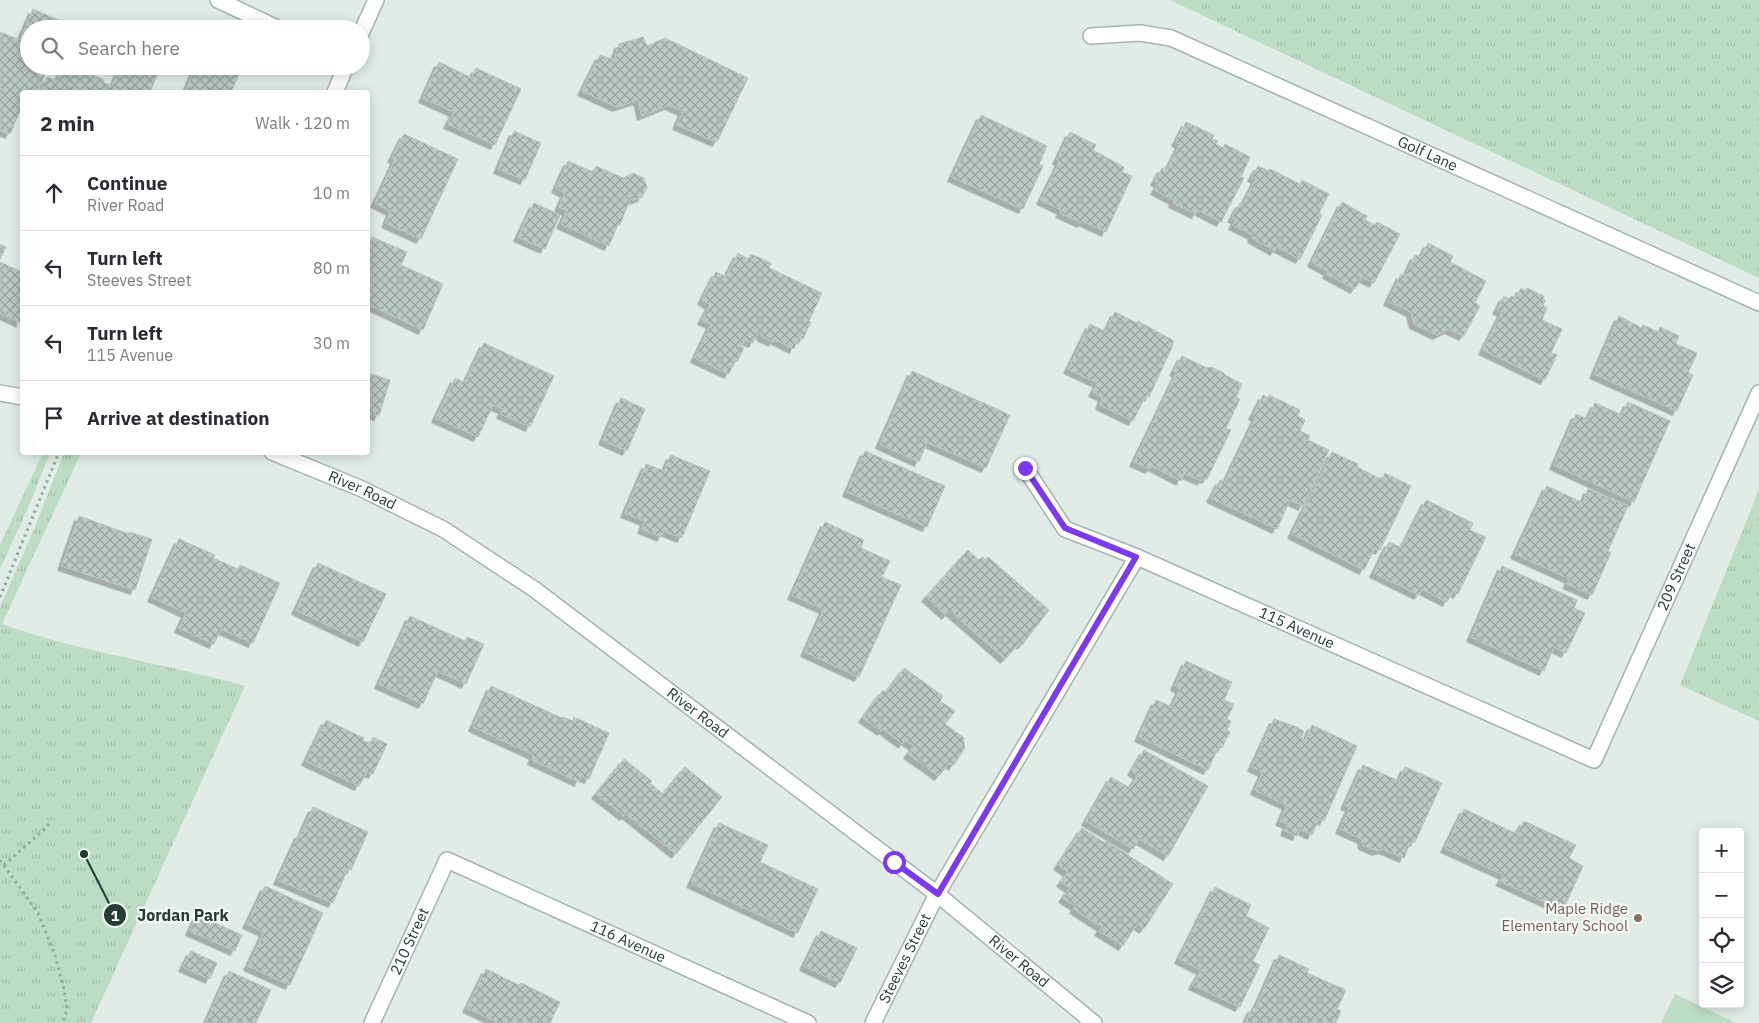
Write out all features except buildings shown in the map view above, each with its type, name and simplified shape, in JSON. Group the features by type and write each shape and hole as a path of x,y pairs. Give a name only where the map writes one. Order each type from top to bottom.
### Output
{"street":[{"path":"218,0 260,20"},
{"path":"367,20 376,0"},
{"name":"Golf Lane","path":"1091,36 1140,33 1171,38 1759,303"},
{"path":"336,90 342,75"},
{"path":"0,393 20,398"},
{"name":"209 Street","path":"1594,760 1759,393"},
{"name":"River Road","path":"280,455 362,488 443,529 525,584 938,894 1094,1023"},
{"name":"115 Avenue","path":"1025,468 1065,528 1136,557 1594,760"},
{"name":"Steeves Street","path":"873,1023 938,894 1136,557"},
{"name":"210 Street","path":"372,1023 447,860"},
{"name":"116 Avenue","path":"447,860 808,1023"}],"path":[{"path":"0,598 58,455"},
{"path":"4,865 47,827 49,822"},
{"path":"0,860 38,913 54,955 64,989 67,1009 63,1023"}],"green space":[{"path":"1170,0 1759,0 1759,278"},
{"path":"42,455 49,455 28,508 0,569 0,545"},
{"path":"63,455 80,455 2,624 92,650 245,686 91,1023 0,1023 0,607"},
{"path":"1759,490 1759,721 1680,685"},
{"path":"1675,994 1699,1005 1699,1008 1704,1008 1736,1023 1661,1023"}],"place":[{"name":"Jordan Park","path":"84,854"},
{"name":"Maple Ridge Elementary School","path":"1638,918"}],"route":[{"path":"894,862 938,894 1136,557 1065,528 1025,468"}]}
